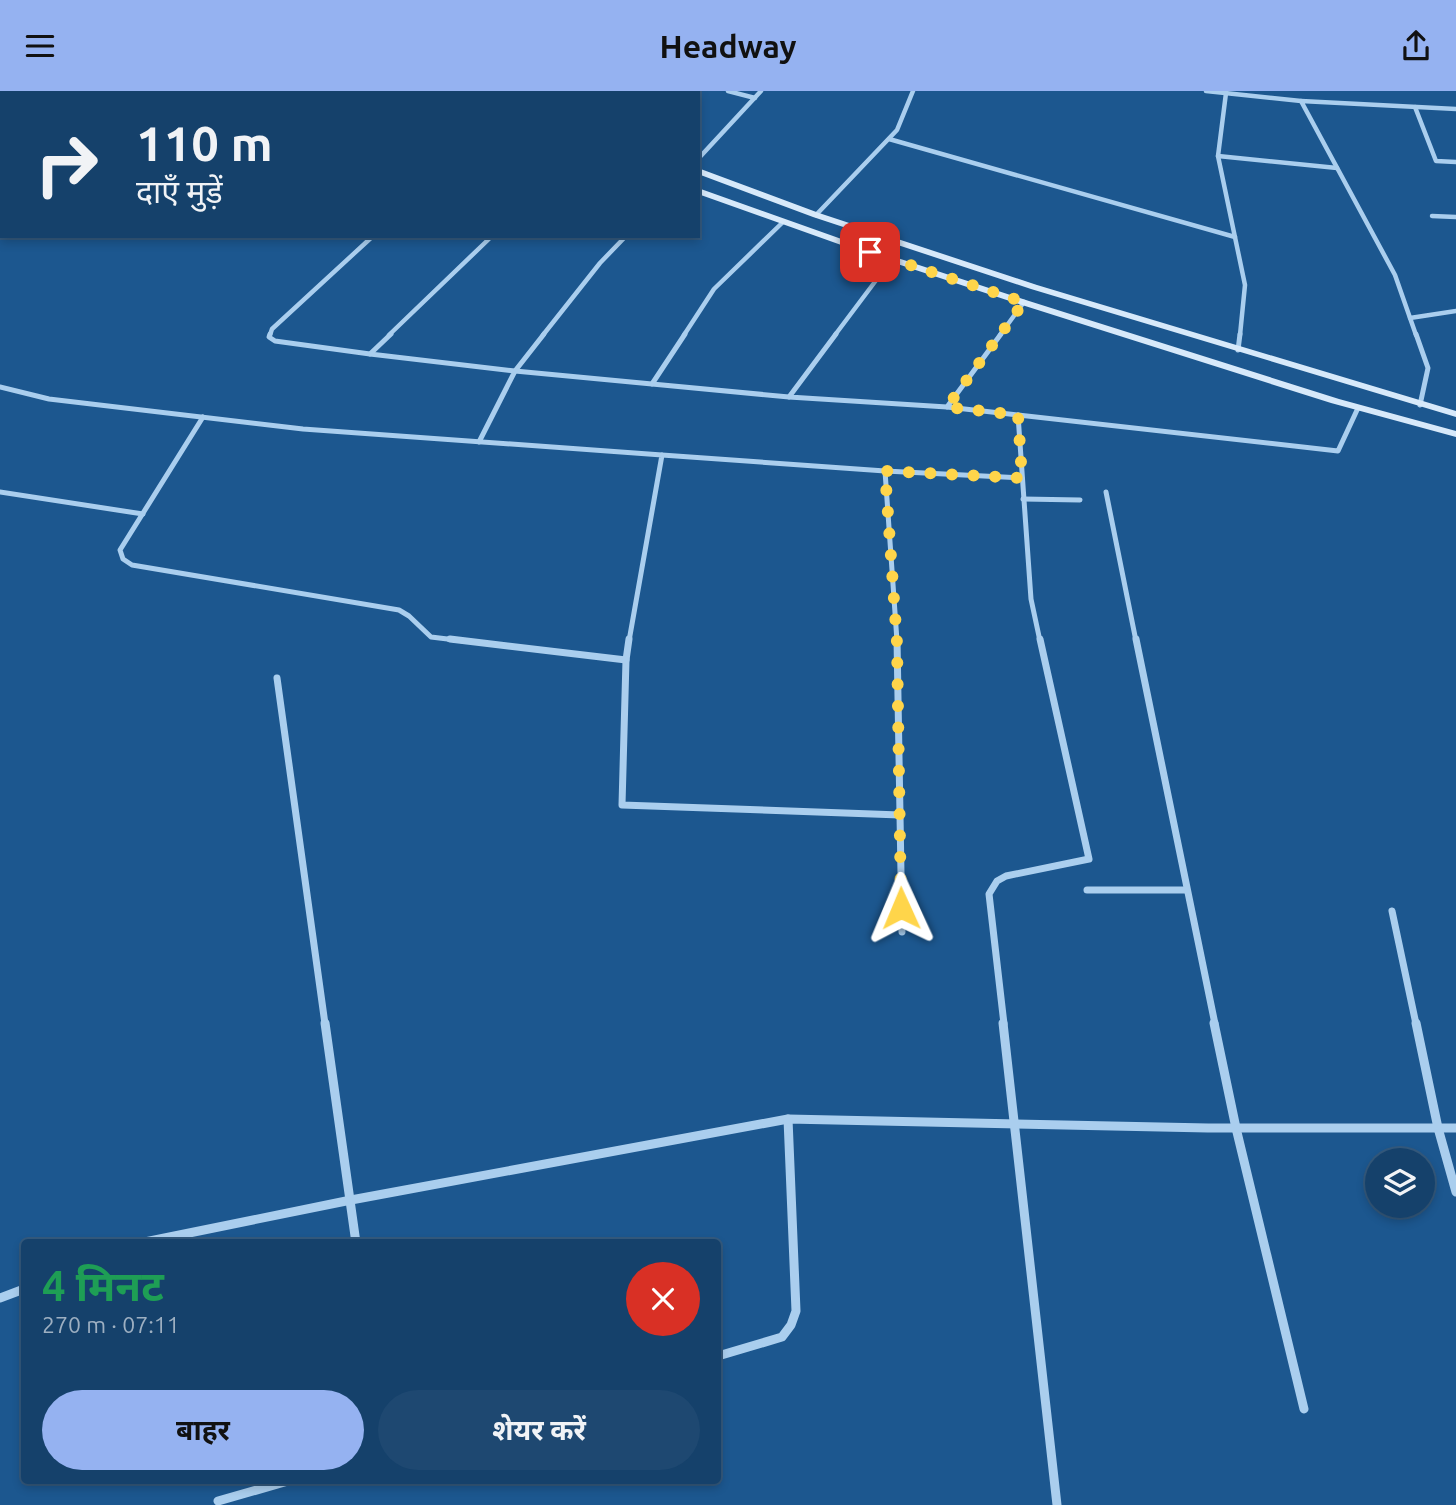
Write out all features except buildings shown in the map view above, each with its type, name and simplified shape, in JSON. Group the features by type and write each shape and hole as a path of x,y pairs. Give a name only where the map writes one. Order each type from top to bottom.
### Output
{"street":[{"path":"728,91 755,98"},
{"path":"700,157 761,91"},
{"path":"816,215 897,129 913,91"},
{"path":"1206,91 1301,101 1456,109"},
{"path":"1226,93 1218,156 1245,285 1238,349"},
{"path":"1301,101 1395,275 1427,368 1420,405"},
{"path":"1415,107 1436,160 1456,162"},
{"path":"889,139 1234,237"},
{"path":"1218,156 1337,168"},
{"path":"700,172 816,215 1047,291 1456,414"},
{"path":"700,192 782,223 1024,302 1358,408 1456,434"},
{"path":"1432,216 1456,217"},
{"path":"652,384 714,289 782,223"},
{"path":"371,238 272,329 270,337 275,341 515,371 789,397 947,407 1338,451 1358,408"},
{"path":"370,354 490,238"},
{"path":"479,442 515,371 600,263 624,238"},
{"path":"789,397 892,259"},
{"path":"947,407 1024,302"},
{"path":"1410,318 1456,310"},
{"path":"0,387 49,399 303,429 885,471 1022,478"},
{"path":"1018,415 1031,599 1089,859 1074,866 1013,874 997,880 989,894 1057,1505"},
{"path":"203,417 120,551 123,559 132,565 399,610 410,614 425,634 431,637 626,660"},
{"path":"663,455 626,660 622,805 900,815"},
{"path":"885,471 897,643 902,932"},
{"path":"0,492 143,514"},
{"path":"1106,492 1236,1128 1304,1409"},
{"path":"1023,499 1080,500"},
{"path":"277,678 356,1239"},
{"path":"1087,890 1186,890"},
{"path":"1392,911 1438,1128 1456,1192"},
{"path":"721,1355 782,1337 791,1325 796,1311 788,1119"},
{"path":"160,1239 351,1200 788,1119 1236,1128 1456,1129"},
{"path":"0,1299 21,1290"},
{"path":"218,1501 278,1484"}],"route":[{"path":"870,252 1024,302 947,407 1018,415 1022,478 885,471 897,643 901,908"}]}
